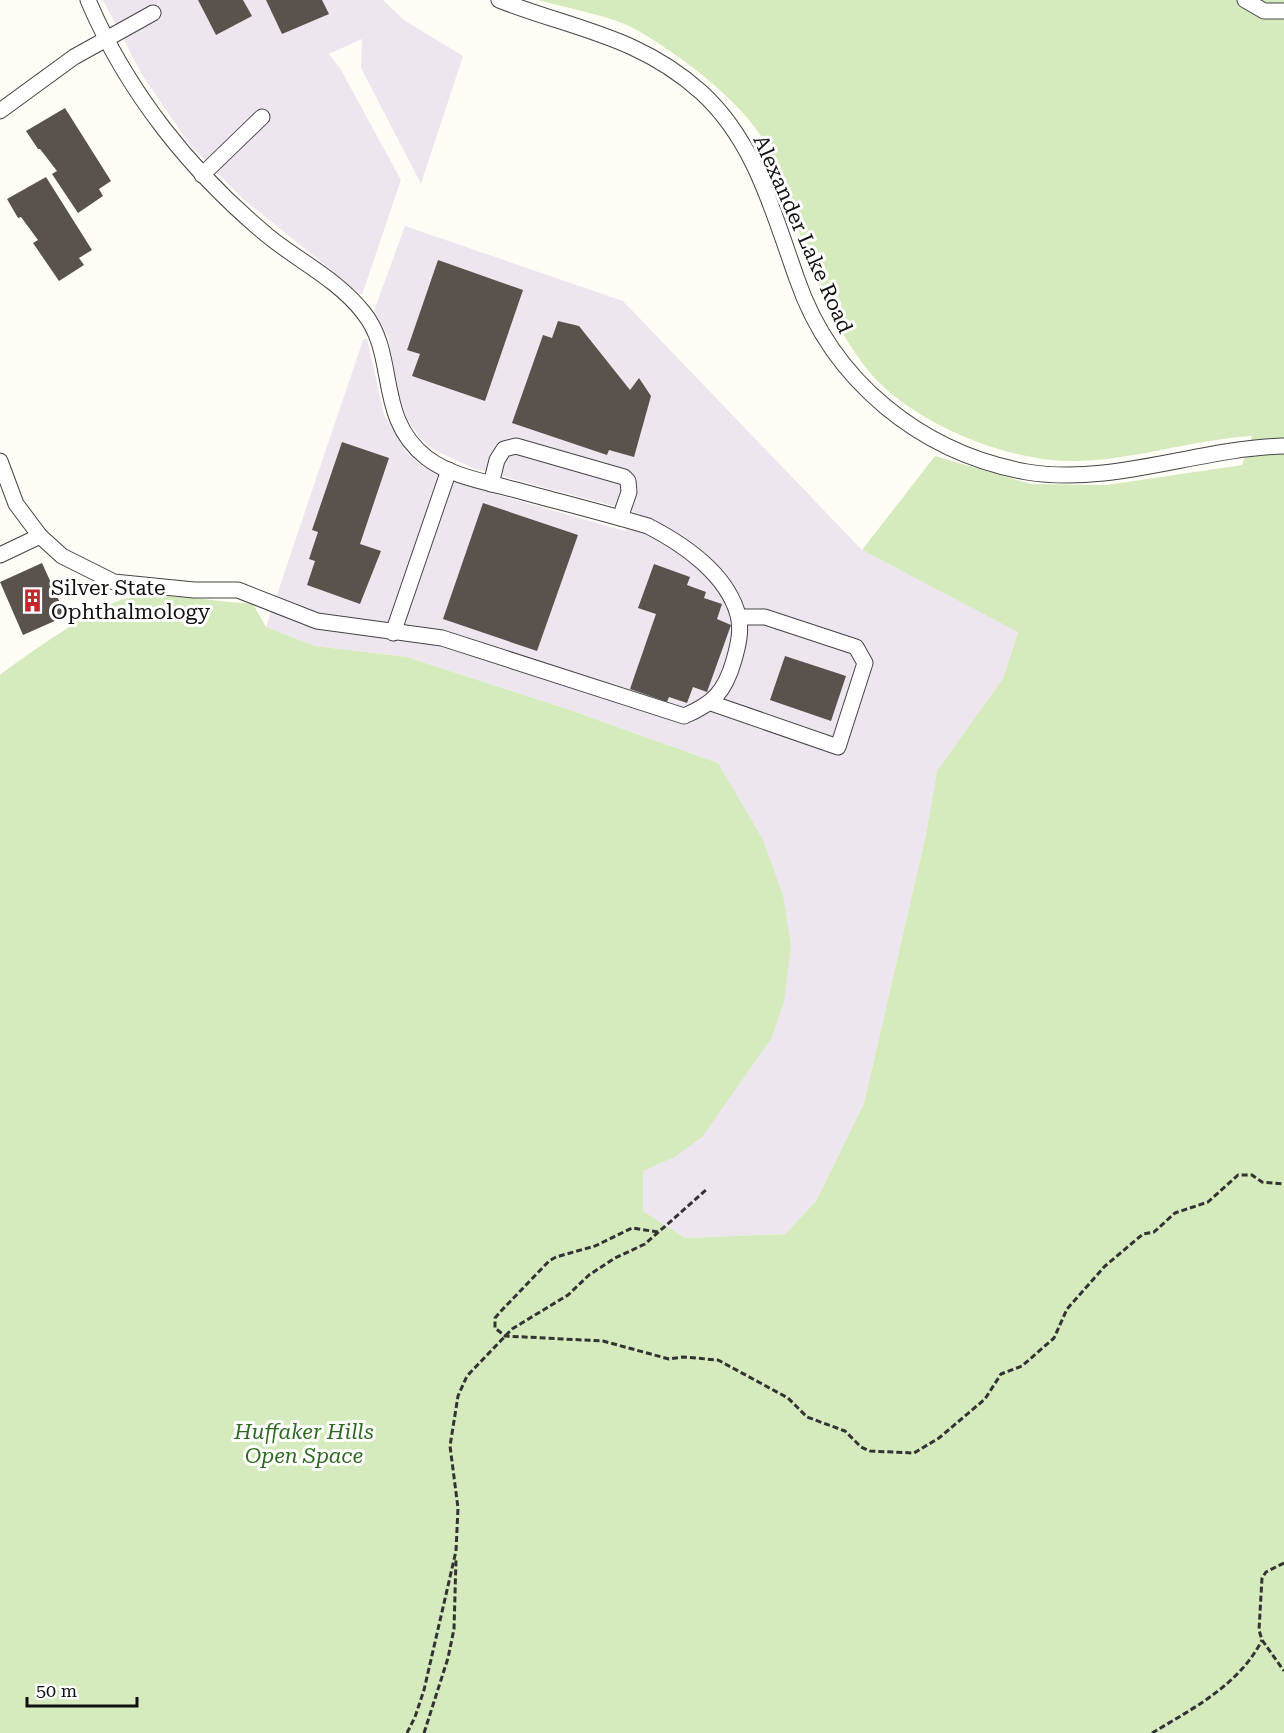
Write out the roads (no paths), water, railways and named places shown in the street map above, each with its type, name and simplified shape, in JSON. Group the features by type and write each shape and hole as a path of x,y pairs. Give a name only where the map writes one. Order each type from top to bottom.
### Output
{"street":[{"path":"0,461 16,504 40,536 62,556 114,582 195,590 238,590 317,621 442,638 684,716 711,704 731,668 740,639 739,617 732,600 706,566 673,539 648,526 491,484 448,470 429,460 403,431 395,415 376,333 357,304 271,238 202,175 171,137 126,74 106,40 88,0"},
{"name":"Alexander Lake Road","path":"499,0 617,39 673,69 701,92 727,120 760,177 805,301 835,356 877,402 936,440 999,465 1052,474 1111,471 1284,446"},
{"path":"1245,0 1264,11 1284,11"},
{"path":"0,111 50,73 153,13"},
{"path":"202,175 262,117"},
{"path":"491,484 497,460 504,449 516,446 624,477 628,481 629,492 620,518"},
{"path":"393,633 448,470"},
{"path":"0,555 40,536"},
{"path":"711,704 838,747 865,663 856,647 765,617 739,617"}],"place":[{"name":"Silver State Ophthalmology","path":"33,600"}],"park label":[{"name":"Huffaker Hills Open Space","path":"304,1444"}]}
